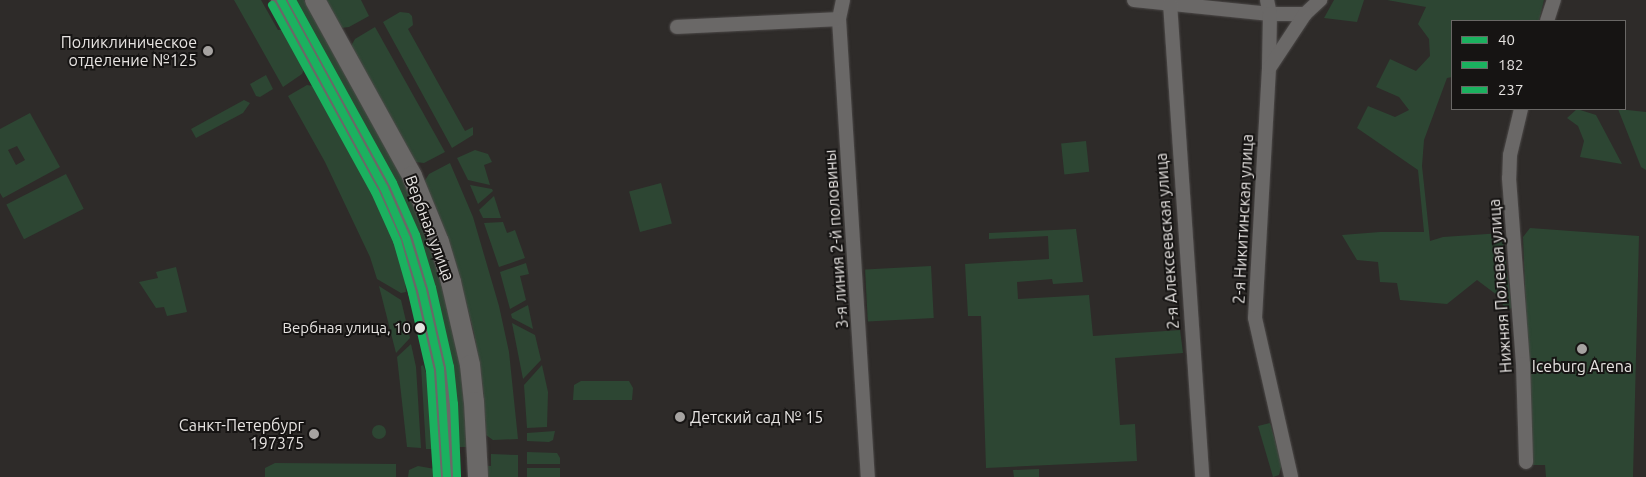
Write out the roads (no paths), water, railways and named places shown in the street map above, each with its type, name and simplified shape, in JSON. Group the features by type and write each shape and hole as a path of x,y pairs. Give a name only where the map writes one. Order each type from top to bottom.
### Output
{"main road":[{"name":"Вербная улица","path":"281,0 384,188 406,238 422,290 440,369 444,404 446,477"},
{"name":"Вербная улица","path":"315,0 412,176 439,242 451,282 470,364 478,477"}],"street":[{"name":"3-я линия 2-й половины","path":"843,0 839,19 868,477"},
{"path":"1134,0 1269,7 1305,14"},
{"path":"1269,68 1305,14 1320,0"},
{"path":"1547,20 1554,0"},
{"name":"2-я Алексеевская улица","path":"1170,3 1202,477"},
{"name":"2-я Никитинская улица","path":"1269,7 1269,68 1255,318 1291,477"},
{"path":"677,27 839,19"},
{"name":"Нижняя Полевая улица","path":"1521,110 1510,155 1509,178 1523,364 1526,462"}],"place":[{"name":"Поликлиническое отделение №125","path":"208,51"},
{"name":"Вербная улица, 10","path":"420,328"},
{"name":"Iceburg Arena","path":"1582,349"},
{"name":"Детский сад № 15","path":"680,417"},
{"name":"Санкт-Петербург 197375","path":"314,434"}]}
